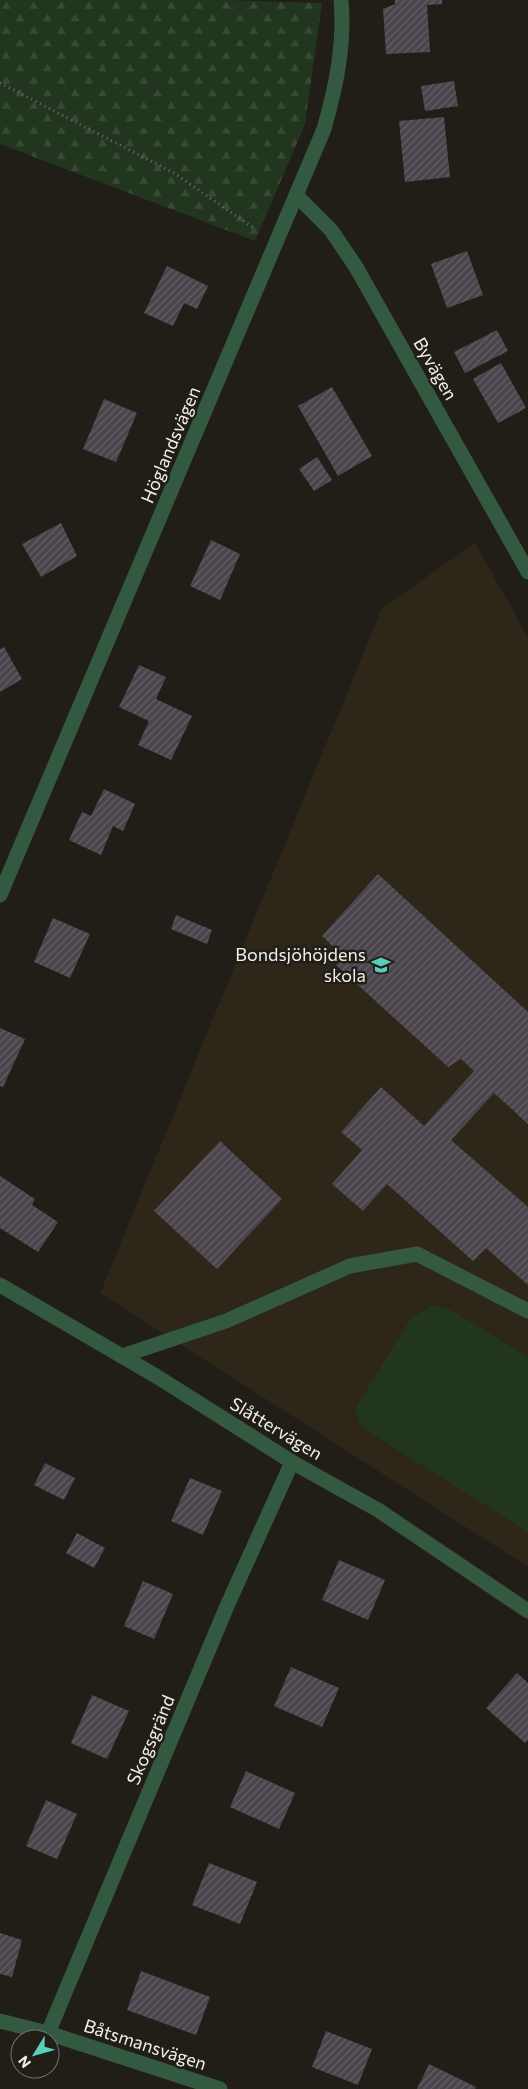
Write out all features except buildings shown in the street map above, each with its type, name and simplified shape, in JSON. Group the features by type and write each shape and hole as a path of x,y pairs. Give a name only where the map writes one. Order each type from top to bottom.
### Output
{"street":[{"name":"Höglandsvägen","path":"0,895 324,129 336,89 340,63 341,0"},
{"name":"Byvägen","path":"296,195 331,230 356,267 528,572"},
{"path":"122,1356 226,1321 350,1266 417,1254 528,1312"},
{"name":"Slåttervägen","path":"0,1285 122,1356 292,1462 378,1510 528,1611"},
{"name":"Skogsgränd","path":"50,2029 227,1606 292,1462"},
{"name":"Båtsmansvägen","path":"0,2021 32,2029"},
{"name":"Båtsmansvägen","path":"60,2037 220,2089"}],"path":[{"path":"0,83 174,173 276,243"}],"shaded area":[{"name":"Bondsjöhöjdens skola","path":"475,543 528,637 528,1567 100,1293 382,608"}],"green space":[{"path":"0,0 226,0 322,3 305,124 255,241 0,144"},
{"path":"433,1305 451,1310 528,1357 528,1532 369,1432 360,1423 355,1409 411,1318"}],"place":[{"name":"Bondsjöhöjdens skola","path":"381,965"}]}
